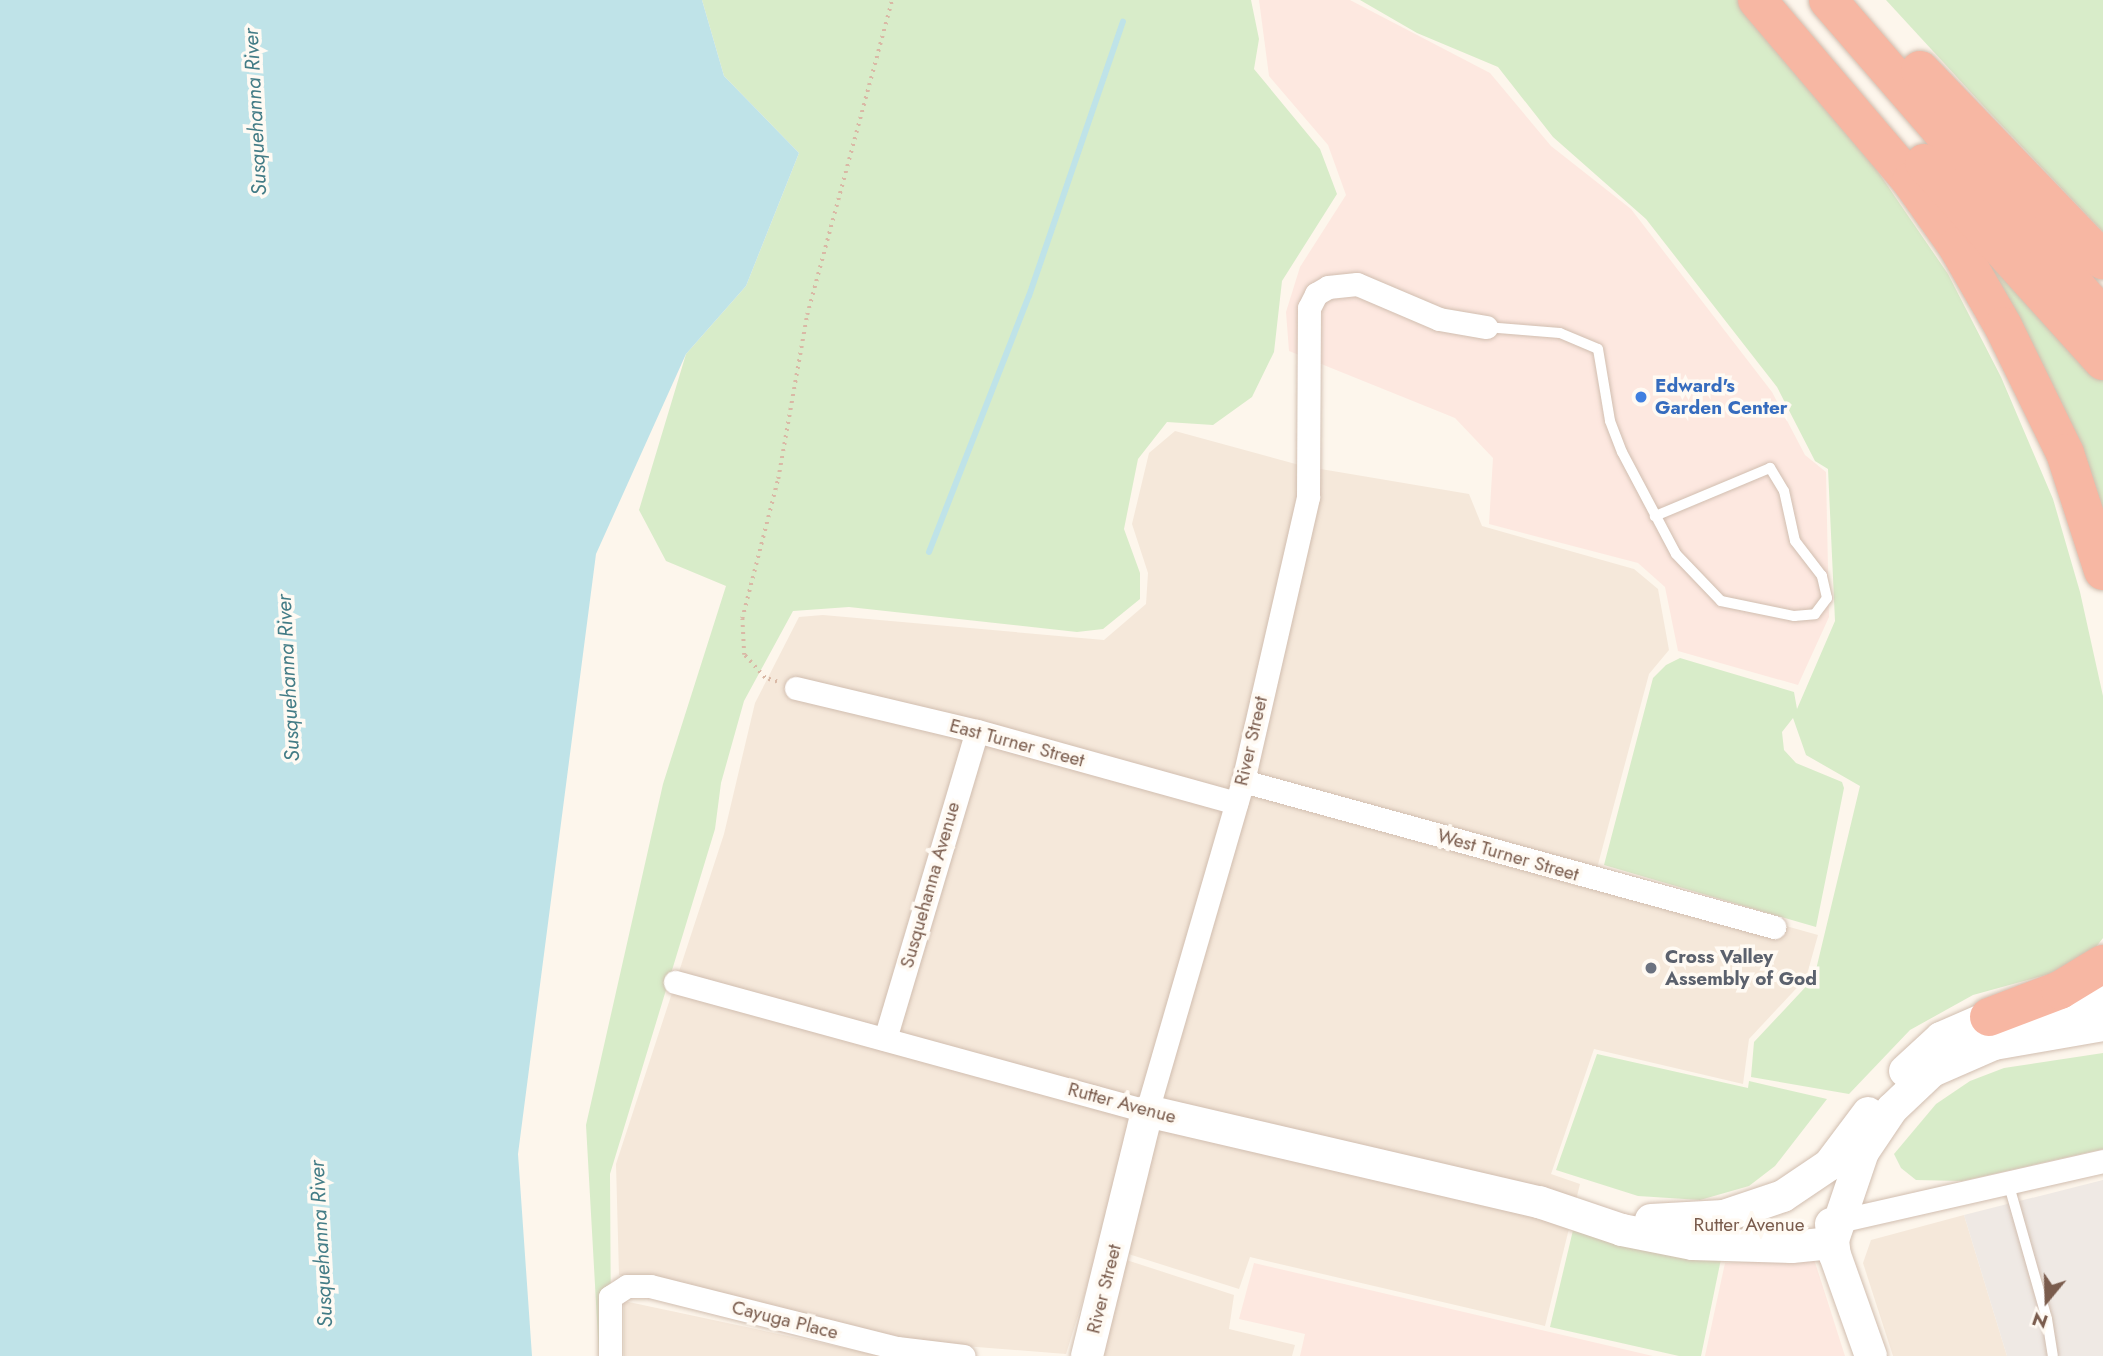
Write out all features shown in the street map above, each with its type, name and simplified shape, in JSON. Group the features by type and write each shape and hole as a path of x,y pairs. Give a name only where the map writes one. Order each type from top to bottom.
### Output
{"highway":[{"path":"1757,0 1911,181 1956,246 2003,326 2065,453 2103,571"},
{"path":"1777,0 2103,361"},
{"path":"1828,0 2103,317"},
{"path":"1854,0 2103,260"},
{"path":"1989,1017 2060,990 2103,964"}],"street":[{"name":"River Street","path":"1087,1356 1147,1111 1243,781 1308,497 1307,324 1316,294 1342,283 1357,284 1439,318 1486,327"},
{"name":"East Turner Street","path":"796,688 977,731 1236,803"},
{"name":"Susquehanna Avenue","path":"885,1039 977,731"},
{"name":"West Turner Street","path":"1243,781 1774,927"},
{"name":"Rutter Avenue","path":"675,982 1147,1111 1572,1211 1836,1238"},
{"name":"Rutter Avenue","path":"1836,1238 1842,1169 1881,1099 1941,1038 1989,1017 2103,997"},
{"path":"1871,1356 1836,1238 1863,1152 1892,1109 1932,1071 1994,1044 2103,1025"},
{"path":"1651,1220 1724,1216 1783,1196 1829,1165 1881,1099"},
{"name":"Rutter Avenue","path":"1572,1211 1622,1230 1693,1244 1766,1248 1836,1238 2008,1182 2103,1161"},
{"name":"Cayuga Place","path":"610,1356 610,1297 627,1286 650,1286 895,1352 964,1356"}],"lane":[{"path":"1486,327 1560,333 1598,349 1610,421 1656,516 1676,554 1721,601 1794,616 1815,614 1826,598 1822,576 1795,541 1784,491 1770,468 1656,516"},
{"path":"2008,1182 2048,1319 2053,1356"}],"path":[{"path":"796,688 765,678 750,664 741,639 741,619 781,466 807,315 892,0"}],"shaded area":[{"path":"1259,0 1350,0 1490,73 1551,146 1631,209 1772,392 1805,455 1826,472 1829,617 1798,685 1678,651 1665,587 1638,563 1489,524 1493,458 1455,418 1289,351 1286,312 1300,267 1346,195 1328,145 1269,76"},
{"path":"1175,431 1303,466 1469,494 1482,526 1634,569 1658,589 1669,650 1649,674 1596,872 1818,935 1806,978 1749,1039 1743,1084 1594,1049 1551,1174 1580,1184 1545,1326 1250,1257 1239,1289 1100,1245 1066,1354 926,1343 619,1275 616,1164 724,834 755,703 799,617 823,615 1104,640 1146,604 1148,573 1132,524 1149,453"},
{"path":"2103,1180 2103,1356 2007,1356 1964,1215"},
{"path":"1964,1215 2007,1356 1893,1356 1863,1263 1871,1240"},
{"path":"1102,1252 1234,1295 1229,1329 1295,1345 1292,1356 1076,1356"},
{"path":"1814,1259 1845,1356 1705,1356 1725,1263"},
{"path":"1254,1263 1653,1356 1300,1356 1305,1334 1239,1319"},
{"path":"624,1301 882,1356 624,1356"}],"green space":[{"path":"702,0 1251,0 1259,39 1254,69 1320,149 1337,194 1282,281 1274,352 1252,397 1213,425 1167,422 1138,459 1124,529 1140,573 1140,599 1103,629 1077,632 849,607 793,611 744,701 721,783 715,829 610,1174 611,1331 599,1356 586,1125 663,784 726,586 666,561 639,510 686,354 746,286 799,153 724,76"},
{"path":"1360,0 1743,0 1835,109 1948,274 2001,377 2053,499 2080,592 2103,696 2103,938 2092,952 2064,970 1973,995 1910,1030 1849,1094 1751,1077 1754,1042 1814,978 1860,786 1806,755 1793,718 1782,732 1784,750 1796,763 1842,782 1844,788 1816,927 1604,865 1653,678 1666,665 1680,658 1794,692 1797,709 1835,621 1828,469 1815,461 1777,387 1646,219 1553,137 1498,67 1417,33"},
{"path":"1886,0 2103,0 2103,232 1989,112"},
{"path":"1964,237 2058,327 2103,380 2103,523"},
{"path":"2103,1053 2103,1149 1962,1181 1916,1180 1901,1168 1894,1154 1936,1104 1970,1081 2004,1068"},
{"path":"1597,1054 1748,1088 1749,1081 1827,1099 1775,1166 1749,1186 1700,1200 1638,1196 1556,1170"},
{"path":"1574,1226 1721,1259 1701,1356 1679,1356 1550,1327"}],"water":[{"name":"Susquehanna River","path":"0,0 702,0 724,76 799,153 746,286 686,354 596,554 518,1154 532,1356 0,1356"}],"waterway":[{"path":"929,552 1029,296 1123,22"}],"place":[{"name":"Edward's Garden Center","path":"1641,397"},
{"name":"Cross Valley Assembly of God","path":"1651,968"}]}
